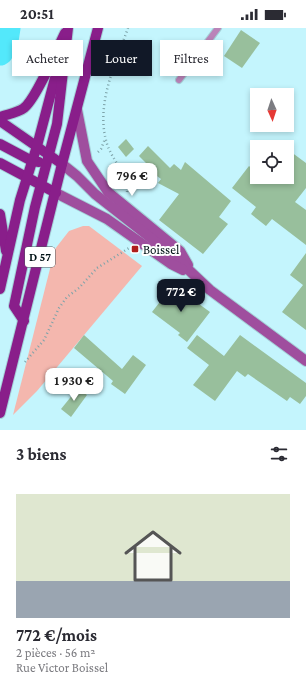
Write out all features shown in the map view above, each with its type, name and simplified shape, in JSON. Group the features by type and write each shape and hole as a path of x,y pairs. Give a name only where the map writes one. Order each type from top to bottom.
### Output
{"main road":[{"path":"0,117 18,111 25,107 30,101 68,28"},
{"path":"24,321 14,306 41,185 57,124 68,28"},
{"name":"D 57","path":"0,289 26,177 37,146 68,28"},
{"name":"D 57","path":"0,413 62,164 98,28"},
{"path":"77,110 87,160 108,192 180,251 194,276"},
{"path":"0,121 37,146 48,160"},
{"path":"0,144 32,161 48,160 62,164 96,194 175,257 194,276 306,361"},
{"path":"0,163 107,219 171,264 194,276"},
{"path":"0,214 7,257"}],"lane":[{"path":"179,80 218,28"}],"path":[{"path":"121,203 127,192 126,182 112,157 106,139 103,121 106,95 128,28"},
{"path":"93,153 98,152 101,149 106,139"},
{"path":"22,366 44,340 59,308 67,297 79,288 97,268 139,241"}],"shaded area":[{"path":"83,226 89,226 142,266 37,391 13,415 55,249 69,231"}],"building":[{"path":"241,30 260,43 242,68 224,56"},
{"path":"126,139 134,149 126,157 118,147"},
{"path":"148,146 170,168 174,164 181,170 185,162 231,201 219,217 228,224 203,254 159,220 179,194 158,183 161,179 150,171 151,168 139,156"},
{"path":"294,154 306,163 306,188 295,202 306,210 306,245 272,219 266,226 251,214 256,207 232,188 249,166 250,184 294,184"},
{"path":"306,253 306,330 282,312 303,285 290,275"},
{"path":"173,285 210,312 187,342 178,335 180,333 152,312"},
{"path":"84,335 122,369 133,355 146,365 125,394 111,384 113,381 74,348"},
{"path":"197,335 224,356 240,335 306,383 306,396 300,404 290,397 287,401 248,374 245,377 237,371 215,401 193,385 209,365 187,348"},
{"path":"78,388 87,395 71,417 61,409"}],"waterway":[{"path":"0,52 5,41 7,28"}],"place":[{"name":"Boissel","path":"135,249"}]}
